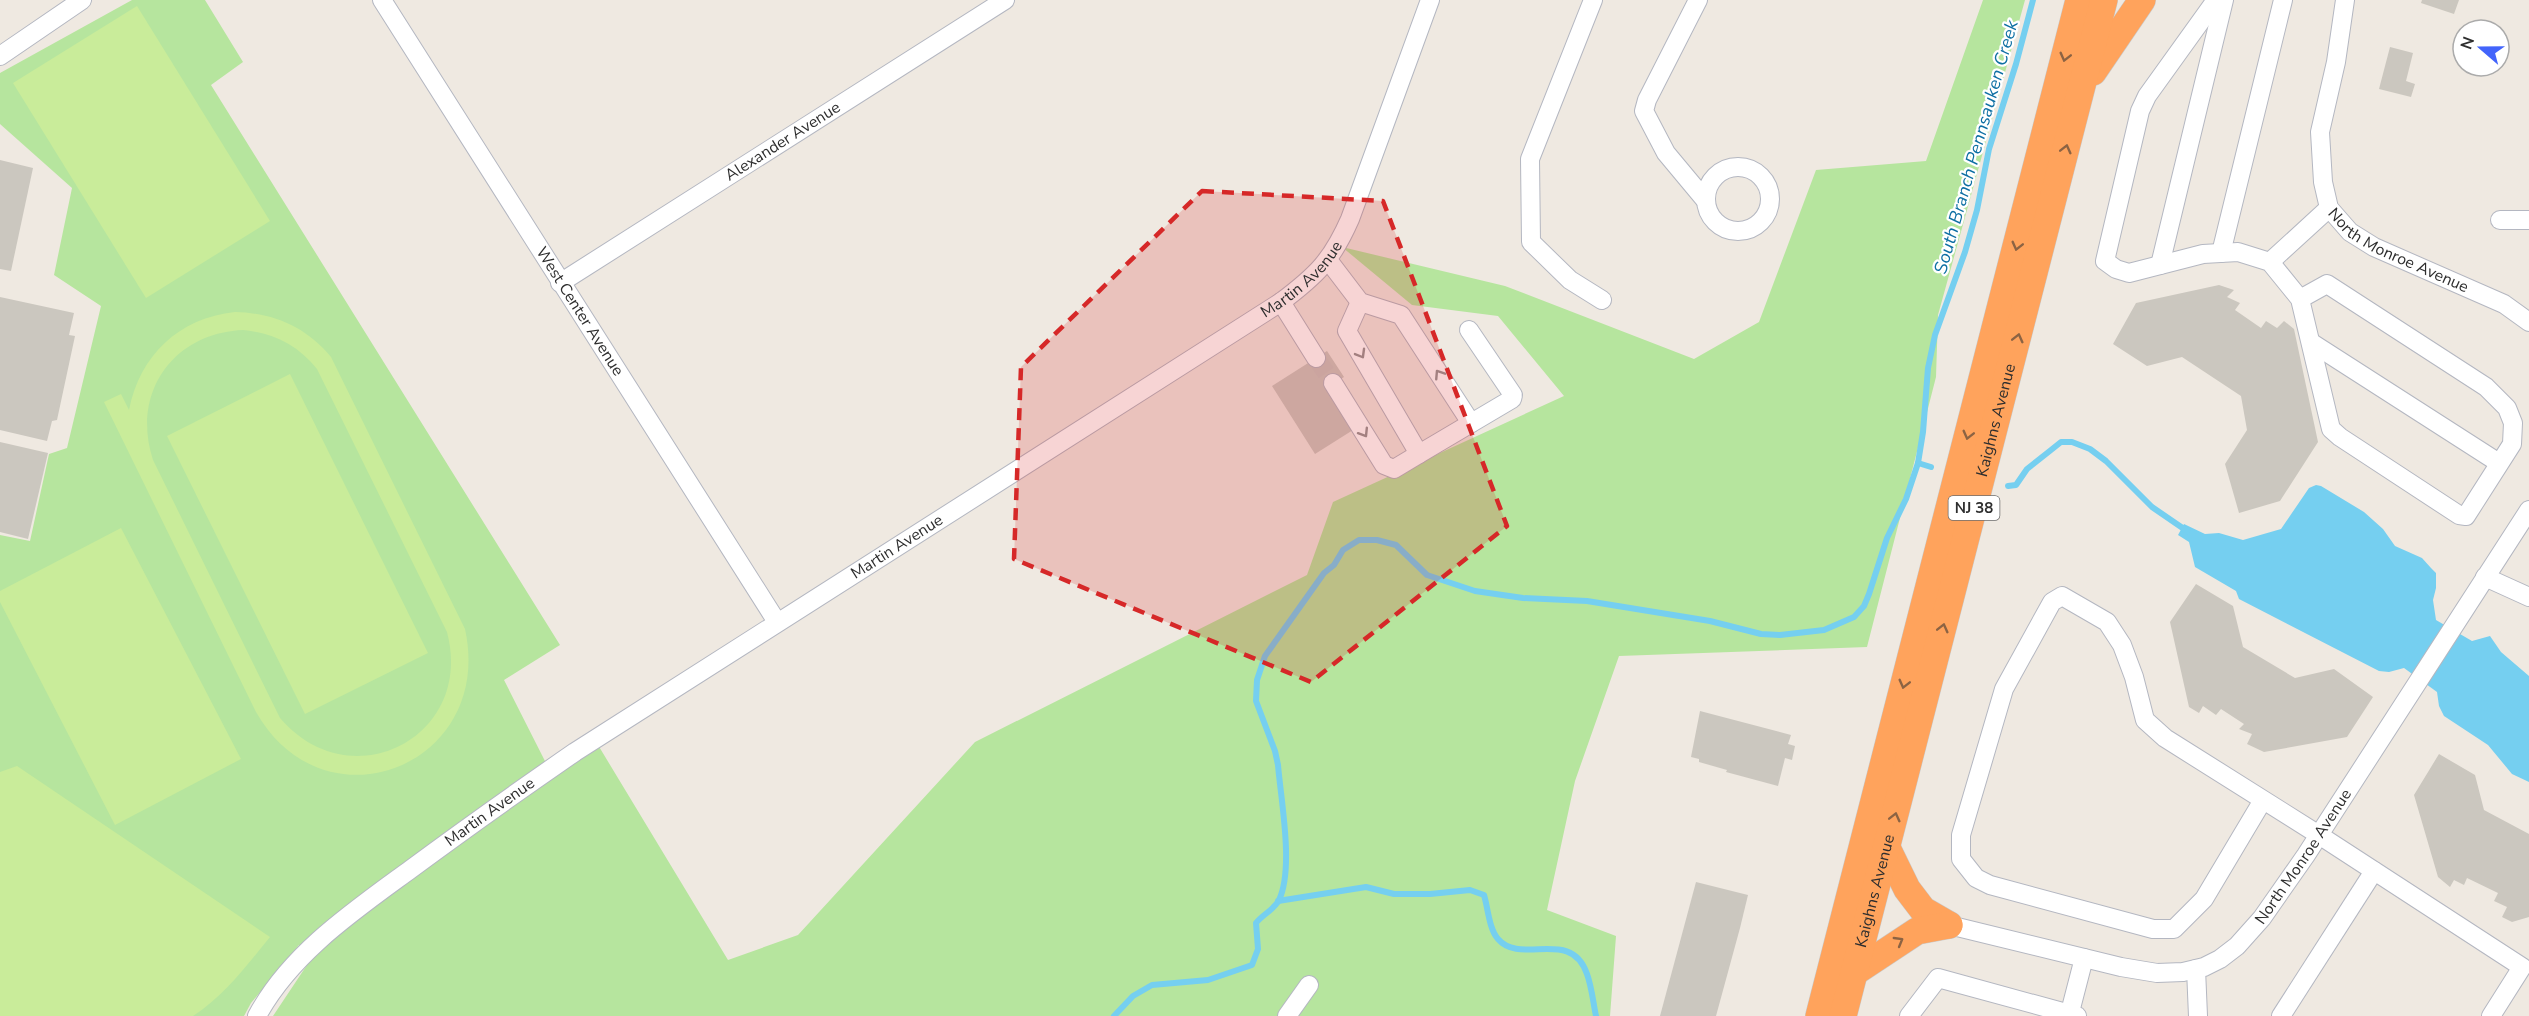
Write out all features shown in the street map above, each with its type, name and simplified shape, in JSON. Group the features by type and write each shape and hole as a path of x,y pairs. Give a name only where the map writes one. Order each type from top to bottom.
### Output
{"highway":[{"name":"Kaighns Avenue","path":"1819,1016 2079,0"},
{"name":"Kaighns Avenue","path":"1844,1016 2104,0"},
{"path":"2082,88 2142,0"},
{"path":"1887,848 1907,889 1923,910 1949,925"},
{"path":"1855,972 1917,931 1949,925"}],"street":[{"path":"0,56 82,0"},
{"name":"West Center Avenue","path":"382,0 777,622"},
{"name":"Alexander Avenue","path":"560,283 1005,0"},
{"name":"Martin Avenue","path":"258,1016 284,976 310,950 375,896 575,752 1281,302 1312,278 1336,250 1350,219 1430,0"},
{"path":"1593,0 1530,159 1531,242 1570,280 1602,300"},
{"path":"1698,0 1647,100 1644,111 1666,153 1706,201"},
{"path":"2216,0 2147,96 2140,111 2107,244 2105,261 2116,269 2129,273 2204,255 2238,252 2270,262 2300,299 2331,429 2459,515 2466,516 2512,444 2512,423 2507,408 2486,387 2327,284 2300,299"},
{"path":"2160,265 2224,0"},
{"path":"2221,254 2283,0"},
{"name":"North Monroe Avenue","path":"2346,0 2337,62 2320,132 2323,182 2329,208 2350,232 2374,247 2504,304 2529,322"},
{"path":"2270,262 2329,208"},
{"path":"2500,220 2529,220"},
{"path":"1328,260 1360,302 1401,315 1471,423"},
{"path":"1281,302 1316,358"},
{"path":"1360,302 1347,331 1419,454"},
{"path":"1333,383 1384,465 1394,469 1512,399 1514,394 1469,330"},
{"path":"2312,343 2499,463"},
{"name":"North Monroe Avenue","path":"1949,925 2121,968 2157,973 2183,972 2220,959 2237,946 2262,918 2319,835 2529,510"},
{"path":"2486,577 2529,597"},
{"path":"2263,800 2204,899 2174,929 2153,929 1990,885 1976,878 1961,860 1961,835 2004,689 2052,602 2062,596 2107,622 2122,645 2134,677 2145,720 2165,738 2319,835 2522,967 2491,1016"},
{"path":"2281,1016 2374,871"},
{"path":"1909,1016 1938,978 2072,1015 2084,958"},
{"path":"2196,969 2198,1016"},
{"path":"1287,1016 1309,985"}],"highlighted area":[{"path":"1202,191 1383,201 1507,526 1311,682 1014,559 1021,367"}],"green space":[{"path":"132,0 205,0 243,62 211,85 560,645 504,680 548,767 598,745 728,960 798,935 975,742 1307,575 1333,502 1564,396 1498,316 1412,305 1342,247 1505,286 1694,359 1759,322 1816,170 1926,161 1983,0 2025,0 1938,315 1936,377 1867,647 1619,656 1575,781 1547,910 1616,936 1610,1016 273,1016 313,956 299,945 251,1003 244,1016 0,1016 0,535 30,541 49,454 67,448 101,306 54,275 72,188 0,124 0,73"},
{"path":"137,6 270,221 146,298 13,83"},
{"path":"235,312 276,319 311,337 331,357 465,629 467,677 455,716 430,747 398,767 360,775 322,769 286,749 256,712 104,402 121,394 129,410 142,372 153,356 180,331 196,322","holes":["243,330 275,337 293,347 317,369 447,632 451,669 443,701 425,727 401,745 371,755 340,754 309,742 280,718 153,460 148,435 148,412 153,390 164,371 178,355 196,342 218,334"]},
{"path":"290,374 428,653 305,714 167,436"},
{"path":"121,528 241,759 115,825 0,602 0,591"},
{"path":"17,766 270,937 234,979 204,1008 193,1016 0,1016 0,772"}],"water":[{"path":"2316,485 2364,512 2383,529 2395,546 2422,558 2436,573 2433,600 2436,620 2472,641 2490,636 2501,652 2529,676 2529,782 2512,774 2488,745 2444,716 2439,706 2437,692 2404,668 2389,672 2379,671 2239,599 2236,591 2195,567 2189,542 2178,535 2184,524 2205,534 2219,533 2243,540 2281,529 2309,488"}],"building":[{"path":"2422,0 2459,0 2454,14 2421,3"},
{"path":"2390,47 2413,53 2406,81 2415,84 2411,97 2379,89"},
{"path":"0,160 33,168 11,271 0,269"},
{"path":"2219,285 2234,290 2227,297 2240,303 2235,310 2261,328 2266,321 2277,328 2284,321 2294,329 2318,442 2280,501 2239,513 2225,464 2247,430 2241,396 2182,357 2147,366 2113,344 2136,303"},
{"path":"0,297 74,313 69,335 75,336 57,420 52,421 47,441 0,430"},
{"path":"1327,351 1344,377 1326,388 1353,430 1315,454 1272,386"},
{"path":"0,442 48,453 28,539 0,532"},
{"path":"2196,584 2233,606 2243,647 2295,678 2334,669 2373,697 2347,737 2264,752 2247,744 2252,734 2239,729 2244,724 2221,709 2216,715 2203,706 2199,713 2189,707 2170,622"},
{"path":"1700,711 1791,735 1788,744 1795,746 1792,760 1785,758 1778,786 1726,772 1727,770 1699,762 1699,759 1691,757"},
{"path":"2439,754 2475,775 2484,810 2529,834 2529,917 2512,922 2502,917 2507,907 2494,901 2498,893 2467,878 2464,885 2454,880 2450,887 2438,877 2414,795"},
{"path":"1696,882 1748,895 1740,928 1716,1016 1660,1016"}],"waterway":[{"name":"South Branch Pennsauken Creek","path":"1114,1016 1133,996 1152,985 1208,980 1252,965 1258,949 1256,923 1279,900 1286,870 1284,815 1278,765 1256,701 1257,680 1265,656 1324,573 1334,565 1343,550 1359,540 1377,540 1396,545 1427,575 1475,591 1523,598 1587,601 1710,621 1761,634 1780,635 1824,630 1854,617 1864,606 1887,538 1906,499 1918,463 1928,368 1935,335 1965,252 1977,210 1989,149 2016,64 2033,0"},
{"path":"2008,486 2016,485 2027,469 2061,442 2072,442 2090,449 2106,461 2152,507 2187,531"},
{"path":"1918,463 1931,467"},
{"path":"1278,901 1366,887 1394,894 1430,894 1470,890 1484,895 1495,935 1508,946 1519,949 1558,949 1570,952 1580,960 1589,979 1596,1016"}],"tunnel":[{"path":"1316,358 1333,383"}]}
